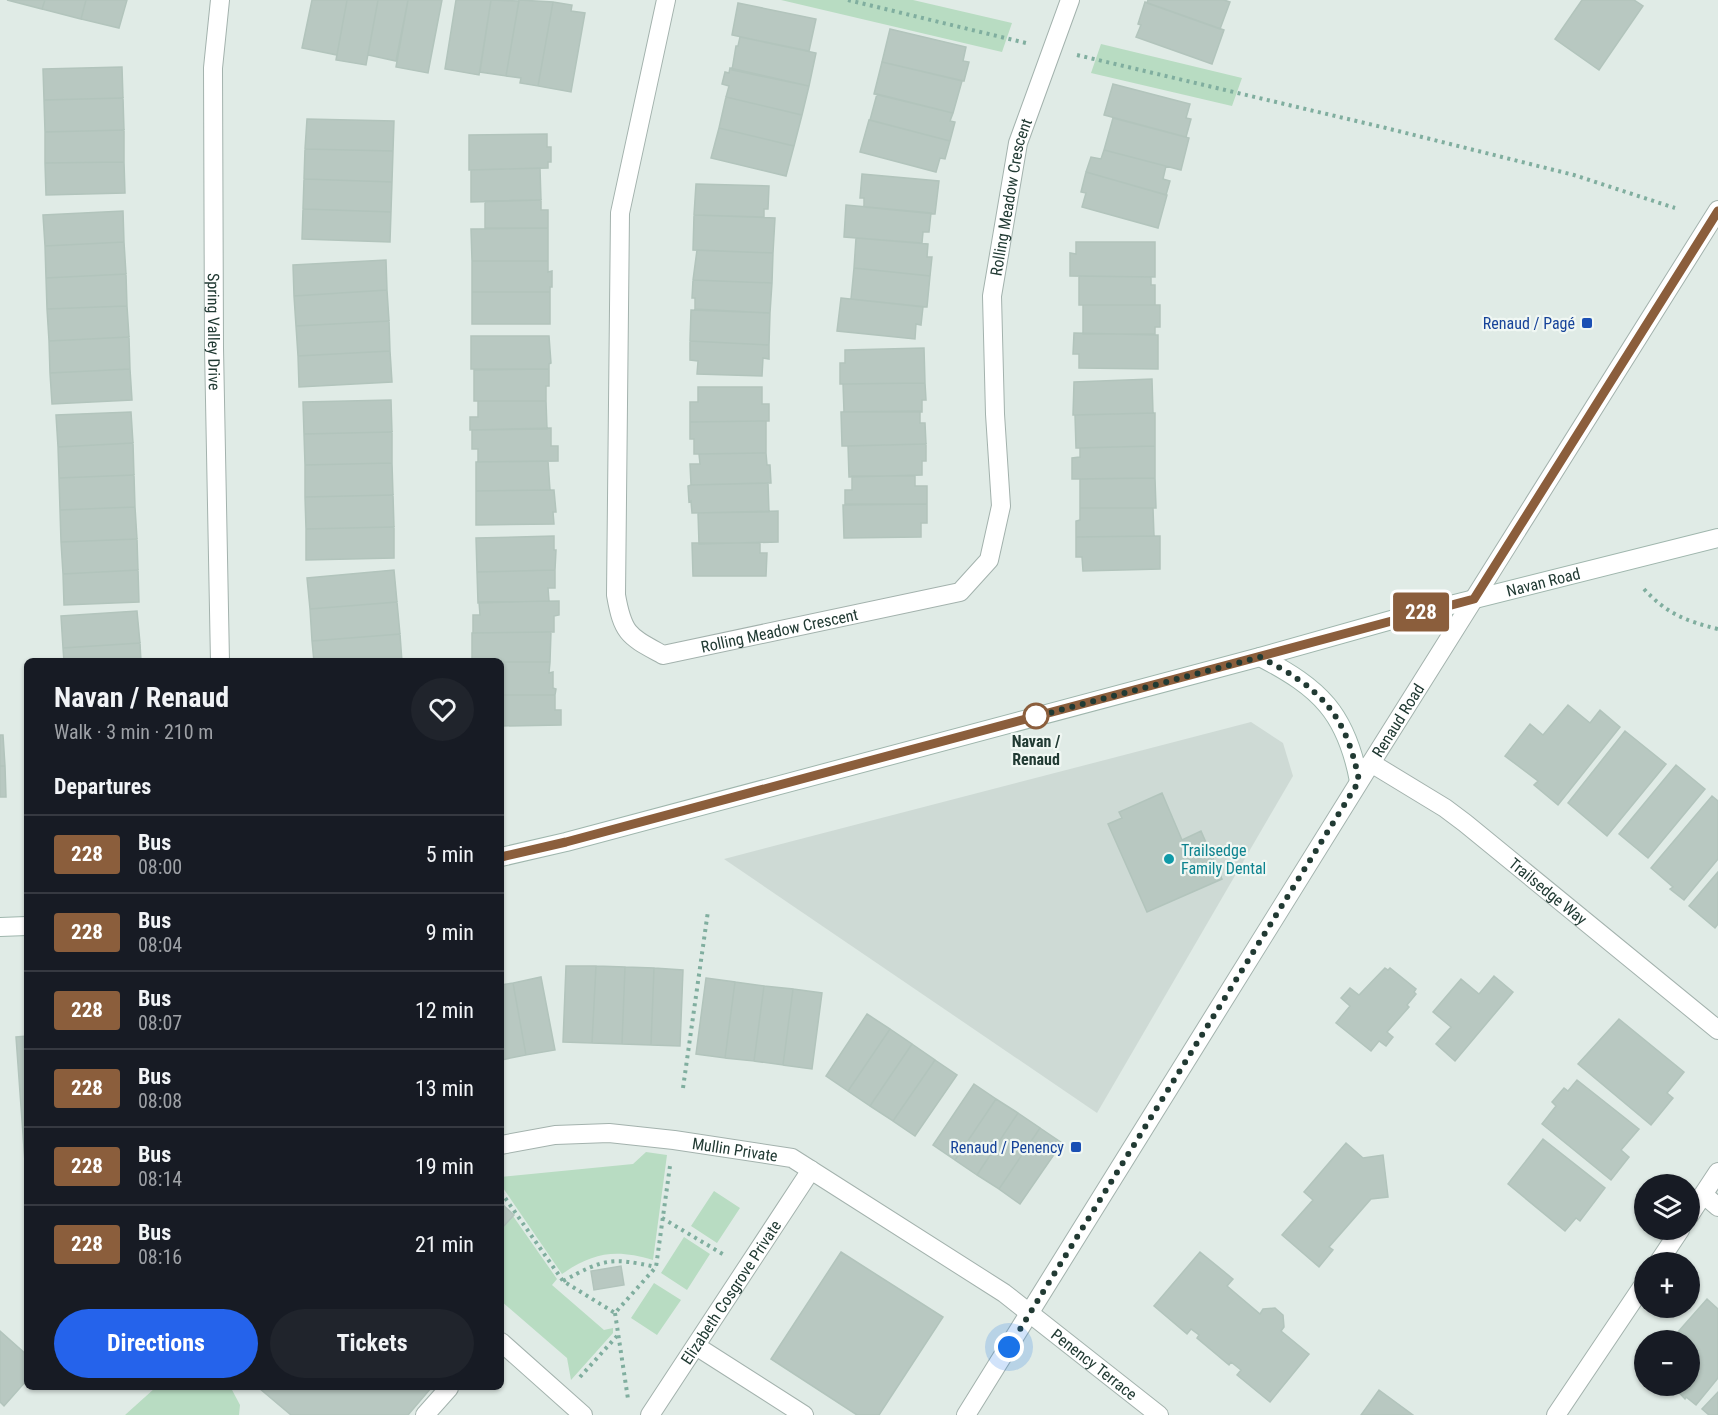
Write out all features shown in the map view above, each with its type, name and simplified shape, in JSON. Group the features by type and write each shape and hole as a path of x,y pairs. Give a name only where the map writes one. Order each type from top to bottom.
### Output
{"street":[{"name":"Spring Valley Drive","path":"220,0 213,68 214,359 220,658"},
{"name":"Rolling Meadow Crescent","path":"666,0 620,213 616,595 620,621 634,639 663,655 960,592 989,560 1001,506 995,414 992,296 1018,143 1070,0"},
{"name":"Renaud Road","path":"966,1415 1359,781 1718,210"},
{"name":"Navan Road","path":"504,856 566,842 1474,599 1718,538"},
{"path":"1260,657 1309,686 1325,701 1344,729 1354,754 1359,781"},
{"name":"Trailsedge Way","path":"1371,763 1465,823 1718,1030"},
{"path":"0,927 24,927"},
{"name":"Mullin Private","path":"504,1144 555,1135 609,1133 674,1140 792,1158 1004,1293 1030,1313"},
{"name":"Elizabeth Cosgrove Private","path":"650,1415 811,1170"},
{"path":"1700,1201 1718,1172"},
{"path":"1704,1195 1718,1207"},
{"path":"1556,1415 1634,1299"},
{"name":"Penency Terrace","path":"1030,1313 1159,1415"},
{"path":"504,1345 583,1415"},
{"path":"696,1346 804,1415"},
{"path":"425,1415 447,1390"}],"path":[{"path":"848,0 1574,175 1675,208"},
{"path":"1644,589 1667,611 1680,618 1718,629"},
{"path":"683,1088 708,911"},
{"path":"628,1405 615,1313 656,1267 671,1156"},
{"path":"504,1196 563,1281 615,1313"},
{"path":"662,1218 733,1260"},
{"path":"563,1281 596,1263 624,1260 656,1267"},
{"path":"574,1383 618,1335"}],"shaded area":[{"path":"1251,722 1283,743 1293,776 1097,1113 724,859"}],"green space":[{"path":"781,0 913,0 1012,23 1002,52"},
{"path":"1101,44 1242,78 1232,106 1091,73"},
{"path":"646,1152 667,1155 653,1260 628,1254 606,1255 585,1261 562,1274 504,1189 504,1177 633,1164"},
{"path":"714,1191 740,1208 717,1243 691,1226"},
{"path":"513,1216 557,1279 552,1285 604,1330 613,1328 613,1333 571,1380 567,1358 504,1304 504,1226"},
{"path":"684,1237 710,1254 687,1290 661,1273"},
{"path":"654,1283 681,1300 657,1335 631,1318"},
{"path":"153,1390 232,1390 240,1405 239,1415 125,1415"}],"building":[{"path":"7,0 45,0 42,9"},
{"path":"45,0 86,0 81,19 42,9"},
{"path":"86,0 127,0 119,28 81,19"},
{"path":"312,0 347,0 337,55 302,48"},
{"path":"347,0 378,0 366,65 336,60"},
{"path":"378,0 408,0 396,61 368,55"},
{"path":"408,0 442,0 428,73 396,67"},
{"path":"456,0 491,0 479,75 445,69"},
{"path":"491,0 519,1 506,76 480,72"},
{"path":"519,0 553,2 538,86 520,83 521,78 506,76"},
{"path":"1148,0 1224,0 1230,2 1220,29 1147,3"},
{"path":"1582,0 1634,0 1643,6 1599,70 1555,39"},
{"path":"553,2 572,5 571,11 585,13 571,92 538,86"},
{"path":"1145,2 1224,30 1212,64 1136,37 1141,25 1138,24"},
{"path":"738,3 816,19 809,51 732,35"},
{"path":"890,29 966,47 963,61 969,62 964,81 882,62"},
{"path":"740,37 816,53 809,86 732,70"},
{"path":"882,62 962,81 953,113 874,94"},
{"path":"122,67 123,98 44,100 43,69"},
{"path":"730,68 809,86 802,115 726,97 729,86 722,84 725,72 729,73"},
{"path":"1113,84 1190,104 1186,118 1191,119 1186,137 1104,115"},
{"path":"877,94 953,113 950,121 955,122 950,141 870,120"},
{"path":"726,97 802,115 794,146 719,128"},
{"path":"123,98 124,130 45,132 44,100"},
{"path":"1113,118 1189,138 1181,170 1104,150"},
{"path":"307,119 394,121 393,151 305,149"},
{"path":"869,120 950,141 945,159 940,158 936,172 860,152"},
{"path":"719,128 794,146 786,176 711,158"},
{"path":"124,130 124,162 45,163 45,132"},
{"path":"547,134 547,147 551,147 551,162 548,162 548,168 469,170 469,135"},
{"path":"305,149 393,151 392,182 304,179"},
{"path":"1104,150 1166,166 1163,179 1170,181 1166,195 1086,172 1091,157 1101,159"},
{"path":"124,162 125,193 46,195 45,163"},
{"path":"540,168 541,200 471,202 471,170"},
{"path":"1086,172 1167,195 1158,228 1082,207 1086,193 1081,192"},
{"path":"862,174 939,181 935,214 864,207 864,198 860,198"},
{"path":"304,179 392,182 391,212 303,209"},
{"path":"696,184 769,186 768,209 764,209 764,217 694,215"},
{"path":"541,200 541,210 548,210 548,228 485,228 485,201"},
{"path":"846,205 931,213 929,232 923,232 922,243 844,237"},
{"path":"303,209 391,212 390,242 302,239"},
{"path":"123,211 124,242 45,246 43,215"},
{"path":"694,215 775,218 773,253 693,250"},
{"path":"548,228 548,261 472,261 471,229"},
{"path":"856,238 928,244 927,257 932,257 930,276 854,268"},
{"path":"124,242 126,274 46,278 45,246"},
{"path":"1076,242 1155,242 1155,277 1070,276 1070,253 1076,254"},
{"path":"697,250 773,253 772,283 693,280"},
{"path":"386,260 387,290 294,296 293,265"},
{"path":"472,261 548,261 548,272 552,271 552,287 550,287 550,292 472,292"},
{"path":"854,268 930,276 927,307 851,299"},
{"path":"126,274 127,306 47,309 46,278"},
{"path":"1079,276 1151,277 1151,285 1155,285 1155,305 1079,305"},
{"path":"693,280 772,283 770,313 695,309 695,298 692,298"},
{"path":"387,290 389,321 296,326 294,296"},
{"path":"472,292 550,292 550,324 472,324"},
{"path":"841,298 923,307 921,325 916,324 915,339 837,331"},
{"path":"1083,305 1160,305 1160,327 1155,327 1155,334 1083,334"},
{"path":"127,306 129,337 49,341 47,309"},
{"path":"691,310 770,313 769,345 690,341"},
{"path":"389,321 390,351 298,356 296,326"},
{"path":"1074,333 1158,335 1158,369 1079,368 1079,354 1073,354"},
{"path":"471,336 549,336 551,363 549,369 471,369"},
{"path":"129,337 130,369 50,373 49,341"},
{"path":"690,341 769,345 769,359 763,358 762,376 697,374 698,361 690,360"},
{"path":"924,348 925,383 840,384 840,363 845,363 845,350"},
{"path":"390,351 392,382 299,387 298,356"},
{"path":"130,369 132,400 52,404 50,373"},
{"path":"549,369 546,401 474,401 474,370"},
{"path":"1152,379 1153,413 1073,415 1074,382"},
{"path":"925,383 926,400 922,400 922,412 844,412 843,384"},
{"path":"698,387 762,387 762,404 769,404 769,421 690,422 690,402 698,402"},
{"path":"391,400 392,432 304,434 303,402"},
{"path":"478,401 546,401 547,429 470,430 470,417 478,417"},
{"path":"920,411 920,423 925,423 926,444 842,446 841,412"},
{"path":"131,412 133,443 58,447 56,415"},
{"path":"1155,413 1155,446 1076,448 1075,415"},
{"path":"766,421 766,453 694,454 694,439 690,439 690,422"},
{"path":"551,428 551,446 558,446 558,461 478,462 478,449 472,449 472,430"},
{"path":"392,432 392,463 305,465 304,434"},
{"path":"133,443 134,475 59,478 58,447"},
{"path":"926,444 926,461 922,461 922,475 849,477 848,446"},
{"path":"1155,446 1155,478 1072,479 1072,458 1080,457 1080,448"},
{"path":"766,453 767,465 770,465 771,483 691,485 690,464 700,464 699,454"},
{"path":"548,461 550,490 476,491 476,462"},
{"path":"392,463 393,495 305,497 305,465"},
{"path":"134,475 135,507 60,510 59,478"},
{"path":"852,476 915,476 915,486 927,486 927,504 845,504 845,490 852,490"},
{"path":"1155,478 1156,508 1080,508 1080,479"},
{"path":"768,483 769,512 692,513 688,486"},
{"path":"554,490 556,512 553,512 554,524 476,525 476,491"},
{"path":"393,495 394,527 306,529 305,497"},
{"path":"927,504 927,523 921,523 921,537 844,538 843,505"},
{"path":"135,507 137,539 61,542 60,510"},
{"path":"1080,508 1153,508 1154,536 1076,537 1076,521 1080,520"},
{"path":"778,511 778,542 699,544 698,513"},
{"path":"394,527 394,558 306,560 306,529"},
{"path":"554,536 555,570 477,572 476,538"},
{"path":"1160,536 1160,569 1083,571 1082,557 1076,557 1076,537"},
{"path":"137,539 138,570 63,574 61,542"},
{"path":"692,543 760,543 760,553 767,553 766,576 693,576"},
{"path":"138,570 139,602 64,605 63,574"},
{"path":"394,570 397,602 310,609 307,578"},
{"path":"555,570 555,588 548,588 549,601 478,603 477,572"},
{"path":"559,601 559,615 554,616 554,632 473,633 473,615 480,615 479,602"},
{"path":"397,602 400,634 312,641 310,609"},
{"path":"137,611 140,643 63,648 61,616"},
{"path":"551,632 550,662 504,662 504,658 472,658 472,633"},
{"path":"400,634 402,658 314,658 312,641"},
{"path":"140,643 141,658 64,658 63,648"},
{"path":"504,662 550,662 549,673 553,672 555,695 504,695"},
{"path":"504,695 555,695 555,710 561,710 561,725 504,726"},
{"path":"1568,705 1590,723 1600,710 1620,727 1558,805 1534,785 1538,781 1505,756 1530,724 1543,735"},
{"path":"1625,731 1666,764 1607,836 1568,803"},
{"path":"0,735 3,735 5,766 0,766"},
{"path":"1676,765 1705,789 1648,858 1619,834"},
{"path":"0,766 5,766 6,797 0,797"},
{"name":"Trailsedge Family Dental","path":"1162,793 1182,840 1201,831 1222,879 1147,912 1108,824 1122,818 1119,812"},
{"path":"1712,796 1718,801 1718,859 1684,900 1670,889 1673,887 1651,868"},
{"path":"1718,872 1718,924 1715,928 1689,906"},
{"path":"566,966 596,966 592,1043 563,1042"},
{"path":"596,966 625,967 622,1044 592,1043"},
{"path":"625,967 654,968 651,1045 622,1044"},
{"path":"654,968 683,970 680,1046 651,1045"},
{"path":"1385,968 1388,970 1390,968 1416,989 1414,992 1416,994 1407,1005 1409,1007 1387,1032 1393,1037 1386,1046 1379,1041 1371,1051 1336,1023 1350,1006 1341,998 1350,988 1359,995"},
{"path":"1494,976 1513,992 1455,1061 1436,1044 1451,1027 1433,1012 1461,979 1479,994"},
{"path":"541,977 555,1050 526,1055 513,983"},
{"path":"706,978 735,982 725,1058 696,1054"},
{"path":"735,982 764,986 754,1061 725,1058"},
{"path":"513,983 526,1055 504,1059 504,984"},
{"path":"764,986 793,989 783,1065 754,1061"},
{"path":"793,989 822,993 812,1069 783,1065"},
{"path":"867,1014 890,1029 848,1091 826,1076"},
{"path":"1619,1019 1684,1072 1667,1093 1673,1098 1651,1125 1578,1064"},
{"path":"890,1029 912,1044 870,1106 848,1091"},
{"path":"24,1036 24,1148 16,1037"},
{"path":"912,1044 935,1060 893,1121 870,1106"},
{"path":"935,1060 957,1075 915,1136 893,1121"},
{"path":"1577,1080 1639,1129 1621,1150 1629,1157 1611,1180 1542,1124 1556,1106 1552,1102 1564,1088 1568,1091"},
{"path":"974,1084 996,1099 955,1160 933,1145"},
{"path":"996,1099 1018,1113 977,1175 955,1160"},
{"path":"1018,1113 1040,1128 999,1189 977,1175"},
{"path":"1040,1128 1062,1143 1020,1204 999,1189"},
{"path":"1543,1139 1605,1188 1580,1221 1576,1218 1565,1231 1508,1184"},
{"path":"1346,1143 1363,1158 1383,1155 1388,1197 1371,1199 1329,1247 1333,1250 1319,1267 1282,1235 1313,1200 1304,1192"},
{"path":"504,1206 514,1215 504,1226"},
{"path":"841,1252 943,1317 879,1415 857,1415 771,1359"},
{"path":"1200,1252 1233,1279 1227,1286 1260,1314 1263,1309 1275,1308 1283,1315 1284,1327 1281,1331 1309,1354 1270,1402 1237,1375 1241,1370 1231,1362 1229,1365 1197,1338 1199,1335 1191,1329 1187,1334 1154,1306"},
{"path":"621,1266 624,1285 594,1290 591,1271"},
{"path":"1707,1299 1718,1309 1718,1378 1696,1405 1682,1396 1700,1396 1700,1330 1680,1330 1690,1318 1700,1318 1700,1307"},
{"path":"0,1331 24,1352 24,1383 4,1406 0,1402"},
{"path":"261,1390 429,1390 408,1415 291,1415"},
{"path":"1379,1390 1413,1415 1361,1415"},
{"path":"1718,1392 1718,1415 1709,1415 1702,1409"}],"bus line":[{"name":"228","path":"504,856 566,842 1474,599 1718,211"}],"place":[{"name":"Renaud / Pagé","path":"1587,323"},
{"name":"Navan / Renaud","path":"1036,716"},
{"name":"Trailsedge Family Dental","path":"1169,859"},
{"name":"Renaud / Penency","path":"1076,1147"}],"route":[{"path":"1009,1347 1359,781 1354,754 1344,729 1325,701 1309,686 1260,657 1034,717 1036,716"}]}
